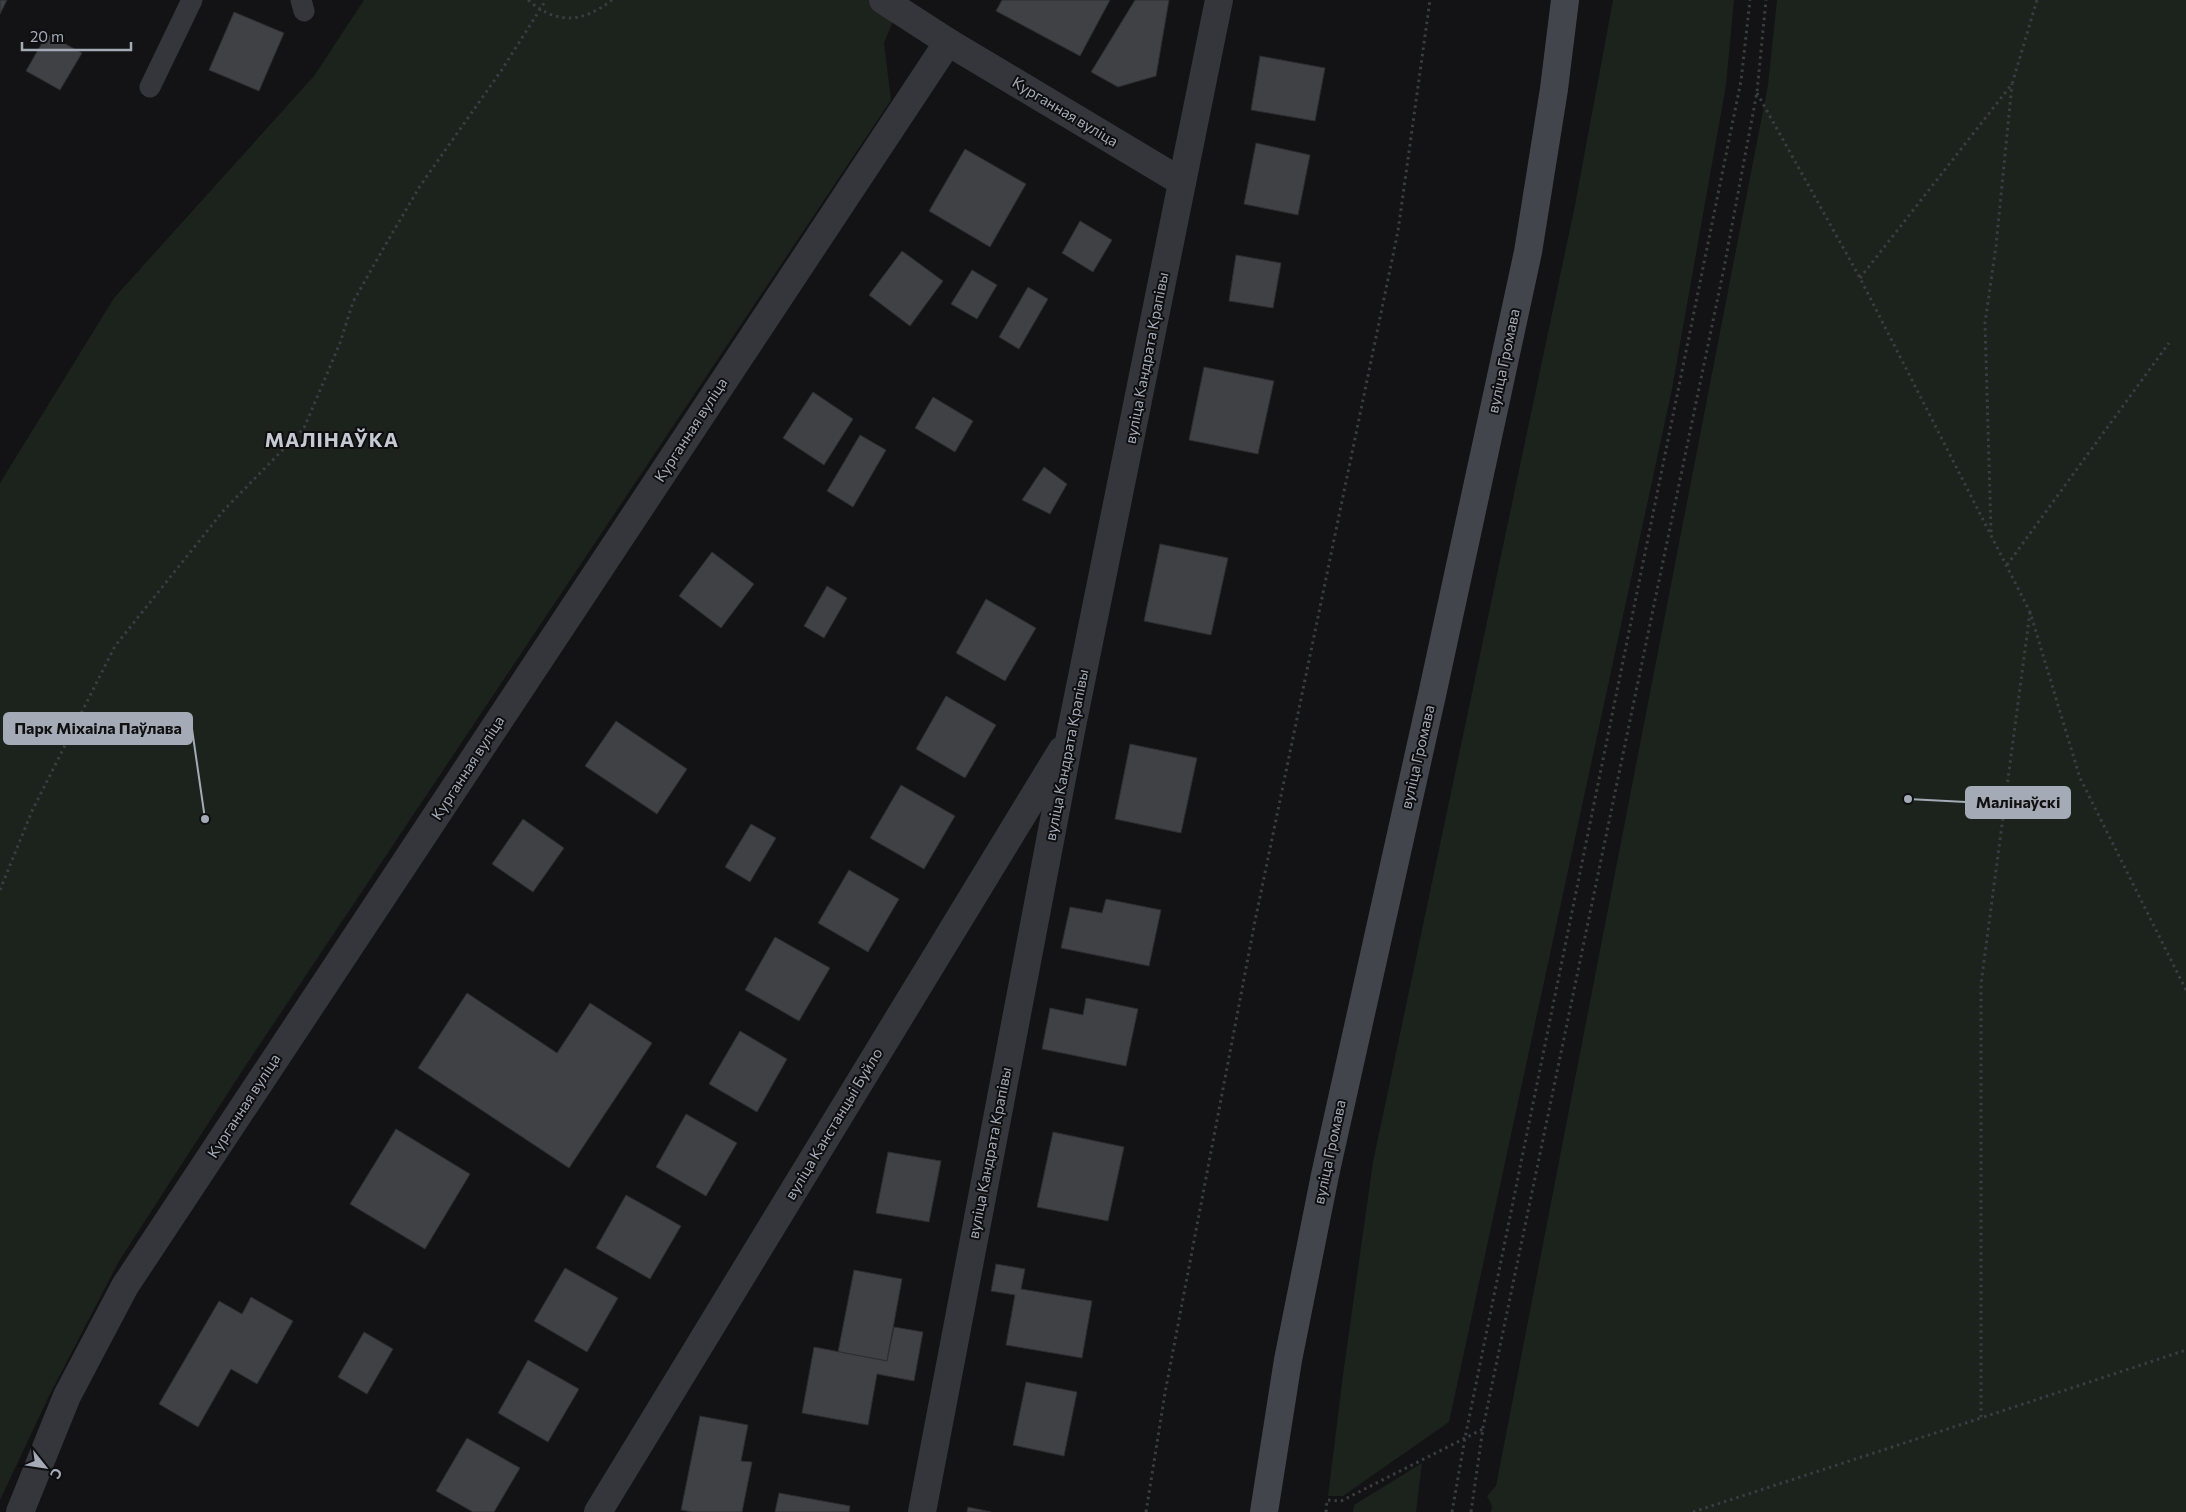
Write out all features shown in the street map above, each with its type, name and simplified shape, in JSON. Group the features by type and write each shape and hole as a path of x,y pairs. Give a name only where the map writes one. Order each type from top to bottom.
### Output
{"main road":[{"name":"вуліца Громава","path":"1264,1512 1288,1360 1324,1175 1432,695 1528,252 1554,89 1565,0"}],"street":[{"name":"Курганная вуліца","path":"883,0 948,42 1182,182"},
{"name":"вуліца Кандрата Крапівы","path":"922,1512 1070,736 1219,0"},
{"name":"Курганная вуліца","path":"20,1512 67,1396 125,1286 948,42"},
{"name":"вуліца Канстанцыі Буйло","path":"598,1512 1070,736"}],"lane":[{"path":"150,87 192,0"}],"path":[{"path":"528,0 540,10 558,17 578,18 596,12 612,0"},
{"path":"0,890 32,811 115,646 224,510 304,428 340,343 352,302 420,186 501,71 546,0"},
{"path":"1146,1512 1165,1392 1255,921 1398,231 1430,0"},
{"path":"1452,1512 1465,1438 1741,82 1750,0"},
{"path":"1471,1512 1483,1428 1724,268 1757,92 1766,0"},
{"path":"1991,533 1985,323 1996,246 2012,84 2036,0"},
{"path":"1860,278 2012,84"},
{"path":"1757,92 1860,278 2030,612 2080,778 2186,990"},
{"path":"2007,565 2169,343"},
{"path":"1981,1418 1981,984 2030,612"},
{"path":"1693,1512 2186,1350"},
{"path":"1326,1512 1327,1500 1341,1501 1483,1428"}],"shaded area":[{"path":"364,0 902,0 884,43 891,100 246,1065 119,1261 49,1396 0,1500 0,483 114,298 314,76"},
{"path":"1613,0 1734,0 1726,85 1672,389 1449,1422 1343,1496 1328,1496 1373,1162 1575,205"},
{"path":"1777,0 2186,0 2186,1512 1491,1512 1492,1506 1487,1496 1496,1486 1768,85"},
{"path":"1422,1463 1416,1512 1353,1512 1354,1505"}],"building":[{"path":"0,0 7,0 0,14"},
{"path":"1002,0 1110,0 1080,56 996,11"},
{"path":"1135,0 1169,0 1156,76 1118,87 1091,72"},
{"path":"234,12 284,33 259,91 209,70"},
{"path":"47,34 82,53 60,90 26,71"},
{"path":"1260,56 1325,68 1315,121 1251,110"},
{"path":"1256,143 1310,155 1298,215 1244,204"},
{"path":"965,149 1026,184 990,247 929,211"},
{"path":"1080,221 1112,240 1093,272 1062,253"},
{"path":"902,251 943,281 910,326 869,295"},
{"path":"1236,255 1281,263 1273,308 1229,301"},
{"path":"972,270 997,285 977,319 951,304"},
{"path":"1028,287 1048,299 1019,349 999,337"},
{"path":"1204,367 1274,381 1258,454 1189,440"},
{"path":"813,392 853,419 824,465 783,438"},
{"path":"933,397 973,421 955,452 915,428"},
{"path":"860,435 886,450 853,507 827,491"},
{"path":"1044,467 1067,484 1050,514 1022,500"},
{"path":"1160,544 1228,558 1211,635 1144,621"},
{"path":"712,552 754,584 721,628 679,596"},
{"path":"827,586 847,598 824,638 804,626"},
{"path":"986,599 1036,628 1005,681 956,653"},
{"path":"946,696 996,725 965,778 916,749"},
{"path":"616,721 687,769 657,814 585,766"},
{"path":"1130,744 1197,758 1181,833 1115,819"},
{"path":"901,785 955,816 924,869 870,838"},
{"path":"523,819 564,848 533,892 492,864"},
{"path":"751,824 776,838 750,882 725,867"},
{"path":"849,870 899,899 868,952 818,923"},
{"path":"1106,899 1161,910 1149,966 1061,948 1070,907 1102,913"},
{"path":"775,937 830,968 799,1021 745,990"},
{"path":"467,993 557,1053 590,1003 652,1043 569,1168 418,1068"},
{"path":"1086,998 1138,1009 1126,1066 1042,1049 1050,1008 1083,1015"},
{"path":"740,1031 787,1059 757,1112 709,1084"},
{"path":"686,1114 737,1143 706,1196 656,1167"},
{"path":"396,1129 470,1174 425,1249 350,1204"},
{"path":"1053,1132 1124,1147 1108,1221 1037,1207"},
{"path":"888,1152 941,1161 929,1222 876,1213"},
{"path":"626,1195 681,1226 650,1279 596,1248"},
{"path":"996,1264 1025,1269 1021,1289 1092,1301 1082,1358 1006,1345 1015,1295 991,1291"},
{"path":"565,1268 618,1298 587,1352 534,1321"},
{"path":"854,1270 902,1279 887,1361 838,1352"},
{"path":"251,1297 293,1321 257,1384 231,1369 198,1427 159,1404 219,1301 242,1314"},
{"path":"894,1327 923,1332 914,1381 877,1374 868,1425 802,1413 814,1347 887,1361"},
{"path":"364,1332 393,1349 367,1394 338,1377"},
{"path":"528,1360 579,1389 548,1442 498,1413"},
{"path":"1026,1382 1077,1392 1064,1456 1013,1445"},
{"path":"700,1416 748,1425 741,1461 752,1462 742,1512 692,1512 681,1510"},
{"path":"467,1438 520,1468 494,1512 473,1512 436,1491"},
{"path":"779,1493 850,1506 849,1512 775,1512"},
{"path":"968,1507 991,1512 967,1512"}],"place":[{"name":"Малінаўскі","path":"1908,799"},
{"name":"Парк Міхаіла Паўлава","path":"205,819"}],"district":[{"name":"МАЛІНАЎКА","path":"332,440"}]}
